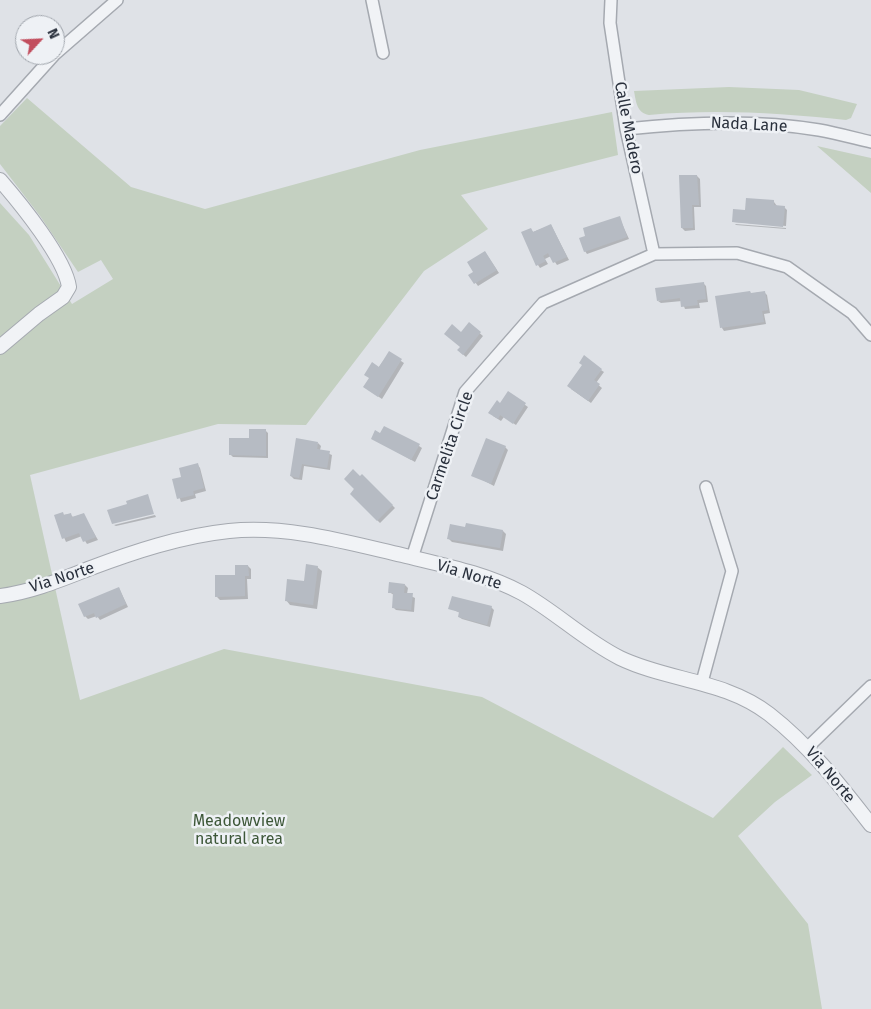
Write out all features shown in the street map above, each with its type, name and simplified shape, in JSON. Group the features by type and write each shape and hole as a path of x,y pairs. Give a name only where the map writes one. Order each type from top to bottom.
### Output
{"street":[{"path":"65,45 117,0"},
{"path":"372,0 383,54"},
{"name":"Calle Madero","path":"611,0 610,23 626,129 654,254"},
{"path":"0,115 45,65"},
{"name":"Nada Lane","path":"626,129 682,122 776,126 818,130 871,142"},
{"path":"0,180 15,197 48,243 68,278 70,287 63,297 39,314 0,347"},
{"name":"Carmelita Circle","path":"412,558 465,392 543,303 654,254 737,254 787,267 852,312 871,335"},
{"path":"702,682 732,571 706,486"},
{"name":"Via Norte","path":"0,596 54,583 180,538 228,531 259,529 300,534 412,558 486,577 523,594 581,635 620,658 660,673 702,682 736,695 767,713 808,747 871,825"},
{"path":"808,747 871,686"}],"green space":[{"path":"729,87 799,90 857,104 851,118 846,120 748,113 698,112 649,115 642,112 636,103 634,91"},
{"name":"Meadowview natural area","path":"27,98 131,187 205,209 420,150 612,112 618,155 461,195 488,229 424,271 306,425 218,424 30,475 80,700 224,649 482,697 713,818 783,747 812,775 775,802 738,836 808,924 822,1009 0,1009 0,203 29,235 72,304 113,279 101,260 78,272 40,216 0,164 0,126"},
{"path":"817,146 871,158 871,193"}],"building":[{"path":"679,175 697,175 699,205 692,205 693,228 681,228"},
{"path":"746,198 774,200 774,205 785,206 783,227 732,222 733,209 745,210"},
{"path":"620,216 627,237 584,252 579,238 585,236 583,228"},
{"path":"551,224 567,257 553,263 548,253 543,256 546,261 536,266 521,232 531,228 533,232"},
{"path":"485,251 497,270 474,284 468,275 473,272 467,262"},
{"path":"704,282 706,299 697,300 698,305 681,307 680,298 657,301 655,288"},
{"path":"750,291 751,293 765,291 768,310 762,311 764,322 720,328 715,296"},
{"path":"469,322 481,332 463,355 457,350 460,347 444,334 452,324 461,332"},
{"path":"389,351 402,359 378,397 363,387 369,378 364,375 372,362 379,367"},
{"path":"584,355 602,369 594,380 600,384 588,401 567,386 582,365 579,363"},
{"path":"508,391 526,403 513,424 500,415 498,419 488,413 497,400 500,403"},
{"path":"384,426 420,444 411,460 371,439 375,430 380,433"},
{"path":"249,429 266,429 266,456 229,455 229,438 249,438"},
{"path":"296,438 318,442 317,449 330,451 327,468 302,464 299,478 290,476"},
{"path":"486,438 506,446 491,484 471,476"},
{"path":"198,463 204,488 193,491 194,495 177,499 172,479 181,477 179,468"},
{"path":"353,469 360,476 362,474 393,505 377,521 350,494 354,489 344,479"},
{"path":"148,494 154,514 112,524 107,510 127,504 126,501"},
{"path":"63,512 64,515 71,513 72,517 84,513 96,537 83,542 79,533 62,539 54,515"},
{"path":"466,523 503,530 500,548 447,539 450,524 465,527"},
{"path":"306,564 318,566 313,605 285,601 287,579 304,581"},
{"path":"235,565 248,565 249,576 245,576 245,596 215,597 215,575 235,575"},
{"path":"389,582 405,584 404,593 413,593 411,610 392,608 393,593 388,593"},
{"path":"119,587 126,604 96,618 94,613 84,617 78,604"},
{"path":"452,596 492,606 487,625 458,617 459,612 448,609"}]}
